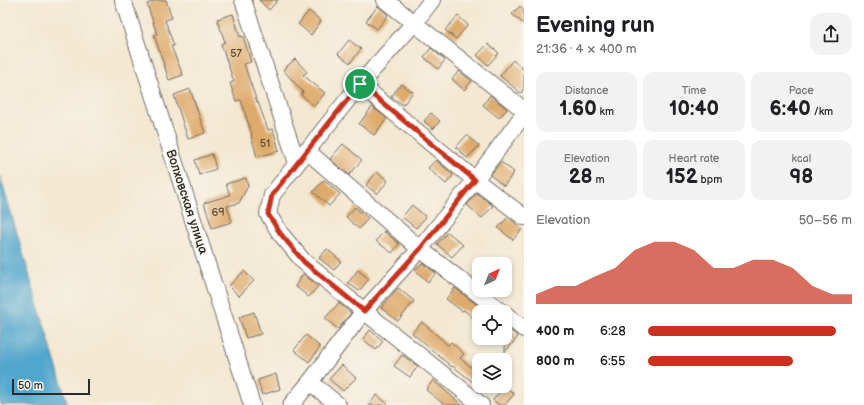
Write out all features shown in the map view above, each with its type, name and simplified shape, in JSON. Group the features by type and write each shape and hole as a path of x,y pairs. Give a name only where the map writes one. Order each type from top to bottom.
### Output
{"street":[{"name":"Волховская улица","path":"123,0 252,405"},
{"path":"243,0 302,156 493,305"},
{"path":"385,0 524,110"},
{"path":"432,0 414,23 360,84 272,195 268,214 280,233 304,262 482,405"},
{"path":"360,84 475,180 524,217"},
{"path":"292,405 364,311 420,249 475,180 524,114"},
{"path":"512,320 524,329"},
{"path":"310,382 338,405"}],"water":[{"path":"0,176 68,405 0,405"}],"building":[{"path":"158,0 166,0 172,18 165,20 174,46 171,46 183,75 169,80 154,35 157,34 147,4"},
{"path":"259,0 278,0 269,10"},
{"path":"378,6 388,15 377,29 366,21"},
{"path":"520,6 524,10 524,24 512,14"},
{"path":"309,11 321,21 311,35 298,24"},
{"path":"233,14 240,37 243,36 251,62 244,64 268,130 273,129 279,151 257,157 241,100 236,101 230,83 234,82 221,44 225,42 217,19"},
{"path":"458,16 468,25 456,39 445,30"},
{"path":"349,40 361,49 350,63 338,54"},
{"path":"488,44 499,53 488,65 477,55"},
{"path":"431,48 445,60 438,69 424,57"},
{"path":"295,59 307,72 303,75 325,93 314,106 301,95 303,92 283,70"},
{"path":"513,60 524,70 524,88 521,93 500,76"},
{"path":"459,71 472,81 464,90 452,79"},
{"path":"401,84 413,92 403,105 391,97"},
{"path":"190,89 205,133 188,139 174,95"},
{"path":"490,95 507,109 499,118 483,105"},
{"path":"372,107 387,118 374,135 359,124"},
{"path":"431,113 440,121 433,129 424,121"},
{"path":"467,135 479,146 467,158 456,147"},
{"path":"343,144 362,160 349,175 330,159"},
{"path":"212,154 216,169 199,175 195,160"},
{"path":"436,160 453,175 446,184 428,168"},
{"path":"501,162 514,172 504,186 490,175"},
{"path":"377,172 388,181 377,194 366,185"},
{"path":"246,178 248,186 239,203 227,206 232,222 212,228 204,203 230,195 226,184"},
{"path":"324,180 340,194 329,206 313,192"},
{"path":"477,193 493,206 482,218 467,205"},
{"path":"412,205 426,217 416,228 402,217"},
{"path":"355,207 368,218 359,229 346,217"},
{"path":"508,217 522,229 513,240 498,228"},
{"path":"384,231 399,244 392,253 376,241"},
{"path":"448,232 463,245 452,257 437,244"},
{"path":"327,249 341,261 334,270 319,258"},
{"path":"422,263 436,273 428,282 415,270"},
{"path":"358,270 369,279 359,291 348,283"},
{"path":"244,271 254,281 239,296 229,286"},
{"path":"303,274 318,286 309,297 295,286"},
{"path":"398,288 414,301 398,321 381,308"},
{"path":"455,288 477,305 472,305 472,317 464,310 462,311 446,299"},
{"path":"339,303 351,313 338,329 325,318"},
{"path":"254,312 261,334 246,338 239,317"},
{"path":"422,322 448,345 451,342 464,354 460,358 472,368 472,381 453,366 452,367 412,333"},
{"path":"370,330 383,341 376,350 363,339"},
{"path":"512,332 518,337 512,344"},
{"path":"306,335 320,347 309,362 294,350"},
{"path":"505,345 511,345 505,352"},
{"path":"402,355 418,366 410,377 394,366"},
{"path":"342,365 356,378 343,391 329,379"},
{"path":"276,374 280,389 262,395 258,380"},
{"path":"433,380 462,405 445,405 426,390"},
{"path":"512,392 514,394 505,405 499,405 493,400 499,393"},
{"path":"377,395 389,405 368,405"}],"route":[{"path":"360,84 475,180 420,249 364,311 304,262 280,233 268,214 272,195 306,150 360,84"}]}
